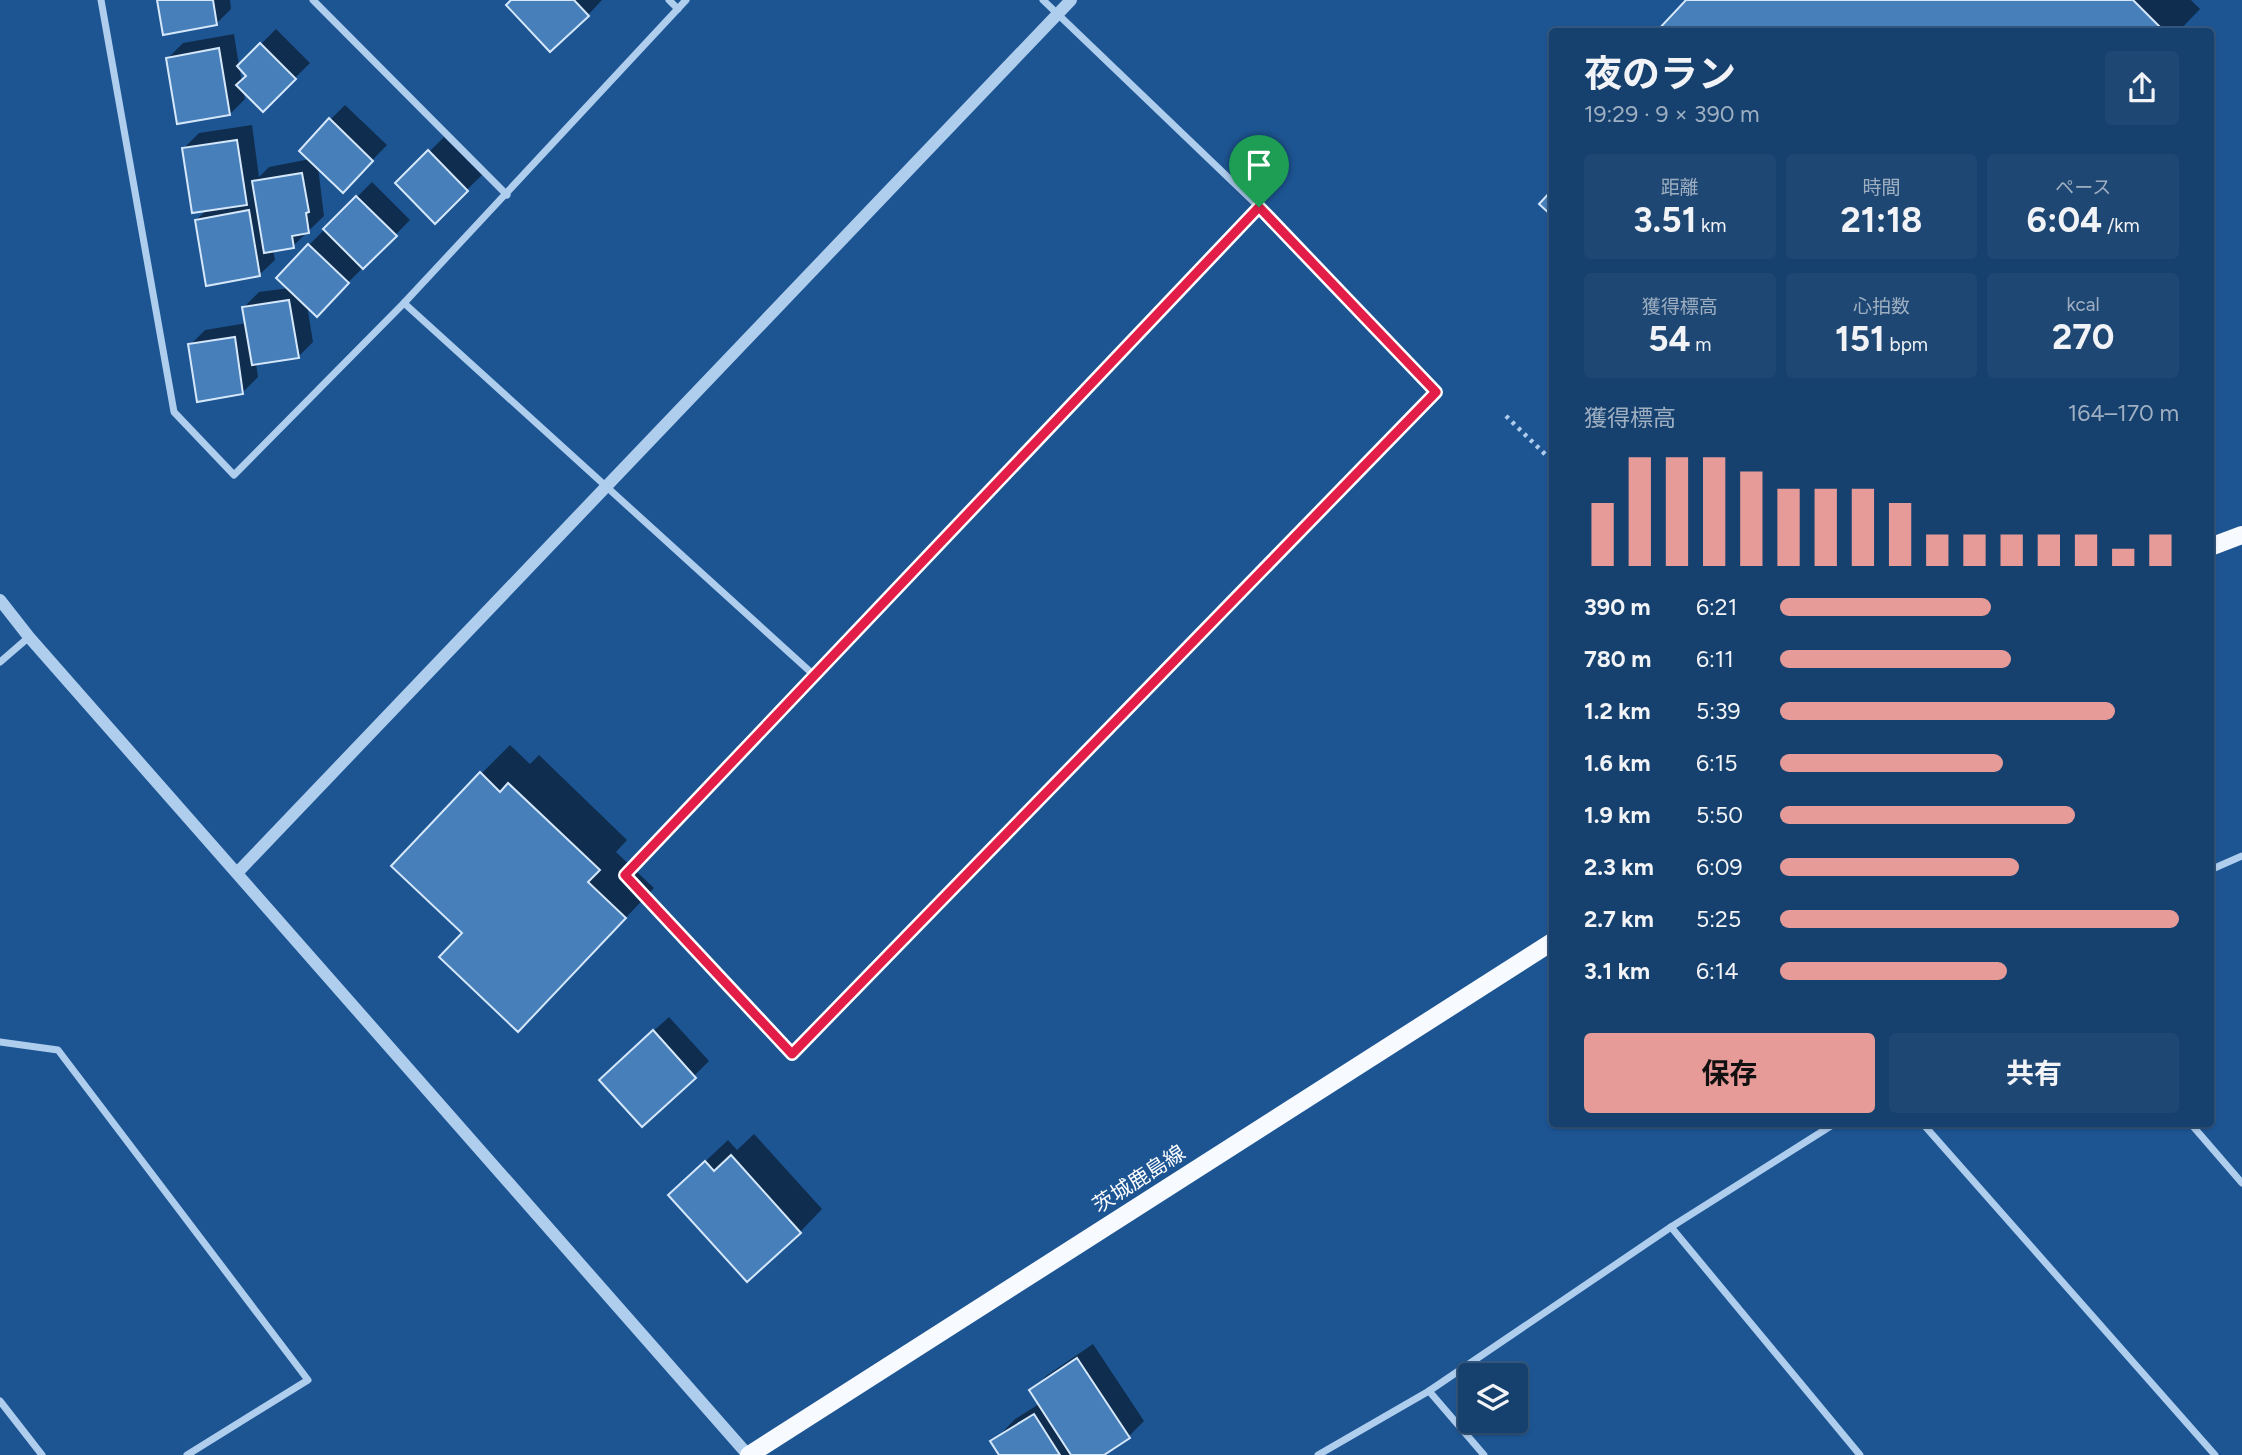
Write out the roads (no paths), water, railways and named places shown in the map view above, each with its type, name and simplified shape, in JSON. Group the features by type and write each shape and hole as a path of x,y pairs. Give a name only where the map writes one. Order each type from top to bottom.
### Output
{"main road":[{"path":"2214,545 2242,534"},
{"name":"茨城鹿島線","path":"748,1455 1549,944"}],"street":[{"path":"101,0 174,412 234,475 507,195 686,0"},
{"path":"313,0 507,195"},
{"path":"669,0 678,9"},
{"path":"1043,0 1259,207 1436,392 792,1054 625,875 1259,207"},
{"path":"237,873 1071,0"},
{"path":"404,303 815,676"},
{"path":"0,600 29,637 748,1455"},
{"path":"0,662 29,637"},
{"path":"2214,868 2242,856"},
{"path":"0,1042 58,1050 308,1380 187,1455"},
{"path":"1318,1455 1429,1391 1671,1227 1829,1127"},
{"path":"1926,1127 2215,1455"},
{"path":"2194,1127 2242,1183"},
{"path":"1671,1227 1860,1455"},
{"path":"1429,1391 1484,1455"},
{"path":"0,1401 42,1455"}]}
